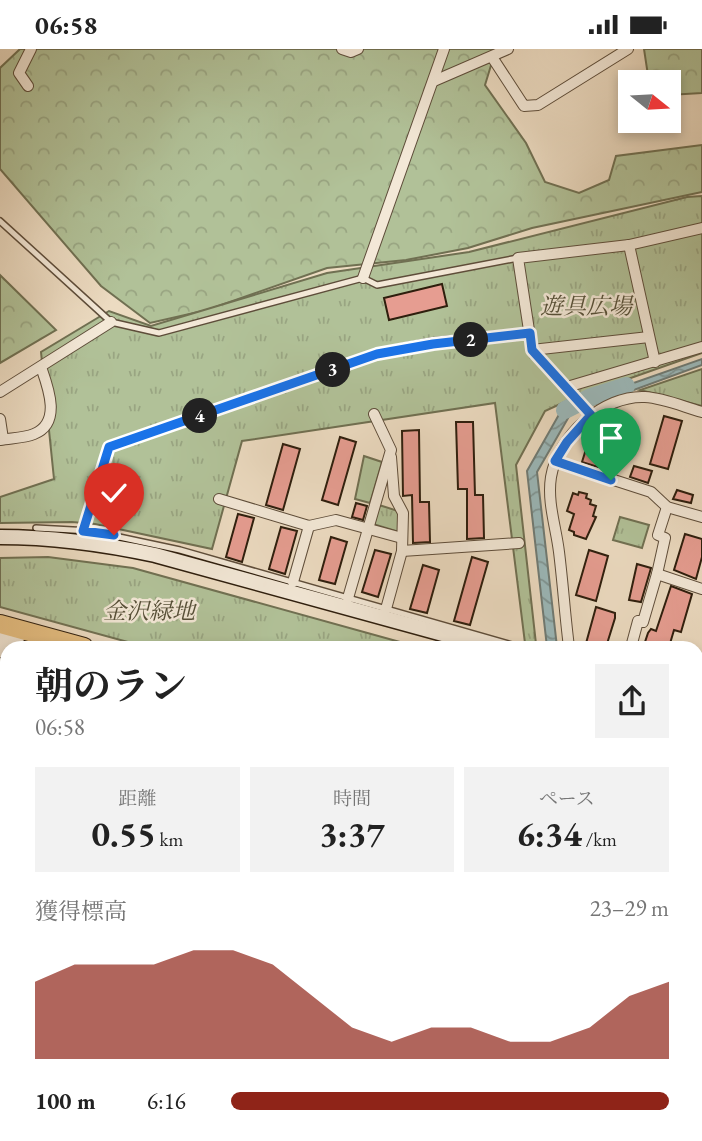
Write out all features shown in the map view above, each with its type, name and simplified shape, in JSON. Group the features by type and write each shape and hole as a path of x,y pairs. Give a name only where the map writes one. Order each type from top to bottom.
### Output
{"highway":[{"path":"9,626 63,641"}],"street":[{"path":"28,86 19,73 31,49"},
{"path":"342,49 352,52 358,49"},
{"path":"363,278 444,49"},
{"path":"434,81 508,49"},
{"path":"492,57 524,106 538,106 628,49"},
{"path":"589,413 532,350 519,258 629,245 702,228"},
{"path":"629,245 655,362"},
{"path":"0,392 111,322"},
{"path":"83,531 109,447 377,354 433,344 530,333"},
{"path":"532,350 649,337"},
{"path":"570,391 702,347"},
{"path":"0,419 1,440 36,433 47,423 52,402 41,367"},
{"path":"568,641 551,502 551,479 555,461 589,413 613,402 647,397 702,412"},
{"path":"373,414 391,450 394,496 403,513 402,551 386,609"},
{"path":"348,598 391,450"},
{"path":"555,461 651,492 667,507 702,517"},
{"path":"219,499 309,526 336,520 402,538"},
{"path":"633,641 638,621 643,622 657,574 665,538 658,535 667,507"},
{"path":"293,582 309,526"},
{"path":"0,537 106,545 155,555 468,641"},
{"path":"402,551 519,544"},
{"path":"657,574 702,589"}],"lane":[{"path":"0,221 111,322 159,333 363,278 377,285 519,258"},
{"path":"36,528 114,535 180,550 498,641"}],"green space":[{"path":"20,49 496,49 485,85 526,143 545,182 579,193 609,180 616,156 702,145 702,192 532,228 468,248 406,260 327,268 207,310 150,323 101,286 0,169 0,68"},
{"path":"644,49 702,49 702,93 681,94 681,70 647,70"},
{"name":"遊具広場","path":"702,196 702,353 571,399 545,411 516,465 536,641 525,641 495,403 242,441 212,549 95,524 0,523 0,497 54,479 41,352 109,311 151,326 327,273 469,252 687,197"},
{"path":"0,275 56,330 0,363"},
{"path":"702,369 702,406 640,390"},
{"path":"364,456 382,462 370,503 355,499"},
{"path":"379,505 398,511 399,532 373,524"},
{"path":"620,517 649,525 642,548 613,540"},
{"name":"金沢緑地","path":"48,557 133,568 396,641 124,641 0,607 0,558"}],"water":[{"path":"702,359 702,365 571,413 537,472 556,641 546,641 527,471 561,411"}],"building":[{"path":"442,284 447,306 389,320 384,298"},
{"path":"608,416 628,422 623,439 617,437 612,453 606,451 601,468 582,462 587,446 592,447 597,431 603,433"},
{"path":"664,416 682,421 668,469 650,464"},
{"path":"456,422 473,422 475,495 483,495 484,538 467,539 467,489 458,489"},
{"path":"419,430 420,502 429,502 430,542 413,543 412,495 403,496 402,431"},
{"path":"340,437 356,442 338,505 322,500"},
{"path":"283,444 300,449 283,510 266,505"},
{"path":"634,466 652,471 648,483 630,477"},
{"path":"677,490 693,495 691,503 673,499"},
{"path":"579,492 587,494 586,498 591,500 590,504 596,506 593,516 596,517 586,539 569,530 574,514 567,511 573,493 578,495"},
{"path":"356,503 367,506 363,520 352,517"},
{"path":"238,514 254,518 242,562 226,557"},
{"path":"281,527 297,531 285,574 269,569"},
{"path":"685,534 702,539 702,557 696,579 674,570"},
{"path":"331,537 347,542 335,584 319,580"},
{"path":"375,550 391,554 378,597 362,592"},
{"path":"589,550 608,556 596,601 576,595"},
{"path":"472,557 488,562 470,625 454,621"},
{"path":"637,564 651,568 641,602 629,600"},
{"path":"423,565 439,570 427,613 410,609"},
{"path":"671,586 692,594 681,632 674,630 671,641 645,641 651,629 656,631"},
{"path":"596,607 615,613 608,641 587,641"}],"waterway":[{"path":"565,410 591,397 626,386"}],"route":[{"path":"114,535 83,531 109,447 377,354 433,344 530,333 532,350 591,415 567,442 555,461 611,480"}]}
